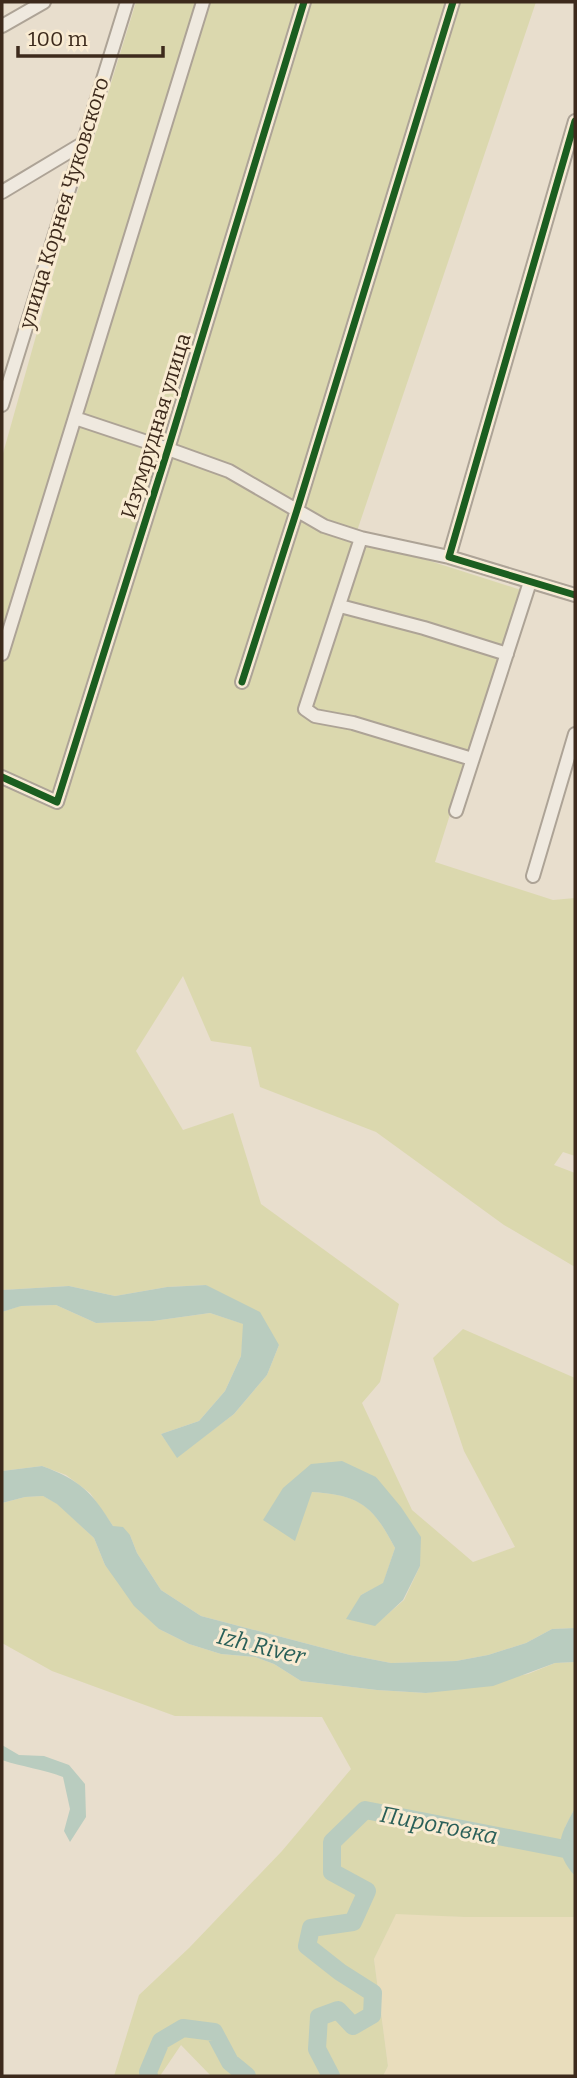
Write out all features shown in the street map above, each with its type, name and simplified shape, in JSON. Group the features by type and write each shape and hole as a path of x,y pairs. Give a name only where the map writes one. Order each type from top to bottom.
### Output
{"street":[{"path":"2,26 44,2"},
{"name":"улица Корнея Чуковского","path":"2,405 127,2"},
{"path":"2,654 203,2"},
{"name":"Изумрудная улица","path":"2,778 57,802 304,2"},
{"path":"242,682 453,2"},
{"path":"449,557 575,121"},
{"path":"2,192 82,144"},
{"path":"2,360 18,350"},
{"path":"75,418 229,471 324,526 361,538 449,557 575,595"},
{"path":"361,538 304,709 315,716 354,723 472,760"},
{"path":"456,811 530,582"},
{"path":"340,606 424,628 506,654"},
{"path":"533,876 575,734"}],"shaded area":[{"path":"136,2 536,2 355,537 521,590 435,862 553,900 575,898 575,1156 563,1152 554,1165 575,1173 575,1267 504,1225 376,1132 260,1087 251,1047 211,1041 183,976 136,1051 183,1130 233,1113 261,1204 399,1304 380,1382 362,1403 412,1510 473,1562 515,1547 464,1451 433,1358 463,1329 575,1378 575,1628 552,1629 526,1643 488,1655 456,1661 391,1663 201,1616 161,1590 137,1553 130,1535 113,1526 90,1493 66,1475 42,1466 2,1471 2,1312 20,1306 56,1305 96,1323 153,1321 210,1313 244,1324 241,1356 225,1391 199,1421 161,1434 177,1457 234,1414 267,1375 279,1345 206,1285 167,1287 115,1296 69,1286 2,1290 2,457 68,222","holes":["376,1477 420,1566 404,1600 375,1625 361,1595 383,1584 395,1548 380,1522 364,1505 343,1496 312,1492"]},
{"path":"43,1496 58,1504 94,1538 105,1565 159,1629 189,1644 221,1654 255,1657 274,1664 301,1681 426,1693 528,1674 555,1663 575,1662 575,1808 565,1827 575,1876 575,1917 396,1914 374,1959 388,2066 383,2076 211,2076 181,2045 160,2076 114,2076 139,1995 189,1948 282,1851 351,1769 322,1717 175,1716 52,1671 2,1643 2,1503"},
{"path":"396,1913 464,1917 575,1917 575,2076 383,2076 388,2066 374,1959"}],"water":[{"path":"206,1285 260,1312 279,1345 267,1375 234,1414 177,1458 161,1434 199,1421 225,1391 241,1356 243,1324 210,1313 153,1321 96,1323 56,1305 21,1306 2,1312 2,1290 69,1286 115,1296 167,1287"},
{"path":"342,1461 376,1477 421,1537 420,1566 403,1600 375,1626 346,1619 361,1595 383,1583 395,1548 372,1513 354,1500 312,1492 295,1541 263,1520 283,1488 311,1464"},
{"name":"Izh River","path":"42,1466 66,1476 84,1488 113,1526 123,1527 130,1535 137,1553 161,1590 201,1616 391,1663 456,1661 488,1655 526,1643 552,1629 575,1628 575,1662 555,1663 493,1686 426,1693 301,1681 274,1664 255,1657 221,1654 189,1644 159,1629 134,1606 105,1565 94,1538 57,1504 43,1496 2,1503 2,1471"},
{"path":"2,1745 19,1755 44,1756 69,1765 85,1784 86,1817 70,1842 64,1831 70,1809 63,1777 2,1760"},
{"path":"575,1808 575,1876 563,1858 560,1843"}],"waterway":[{"name":"Пироговка","path":"331,2076 317,2049 319,2017 338,2010 353,2026 372,2015 373,1993 307,1946 311,1928 353,1922 367,1891 332,1872 332,1842 365,1810 575,1851"},
{"name":"Пироговка","path":"149,2076 148,2072 161,2041 183,2028 214,2032 230,2062 247,2076"}],"cycle path":[{"path":"2,777 57,802 304,2"},
{"path":"242,682 453,2"},
{"path":"575,121 449,557 575,595"}]}
